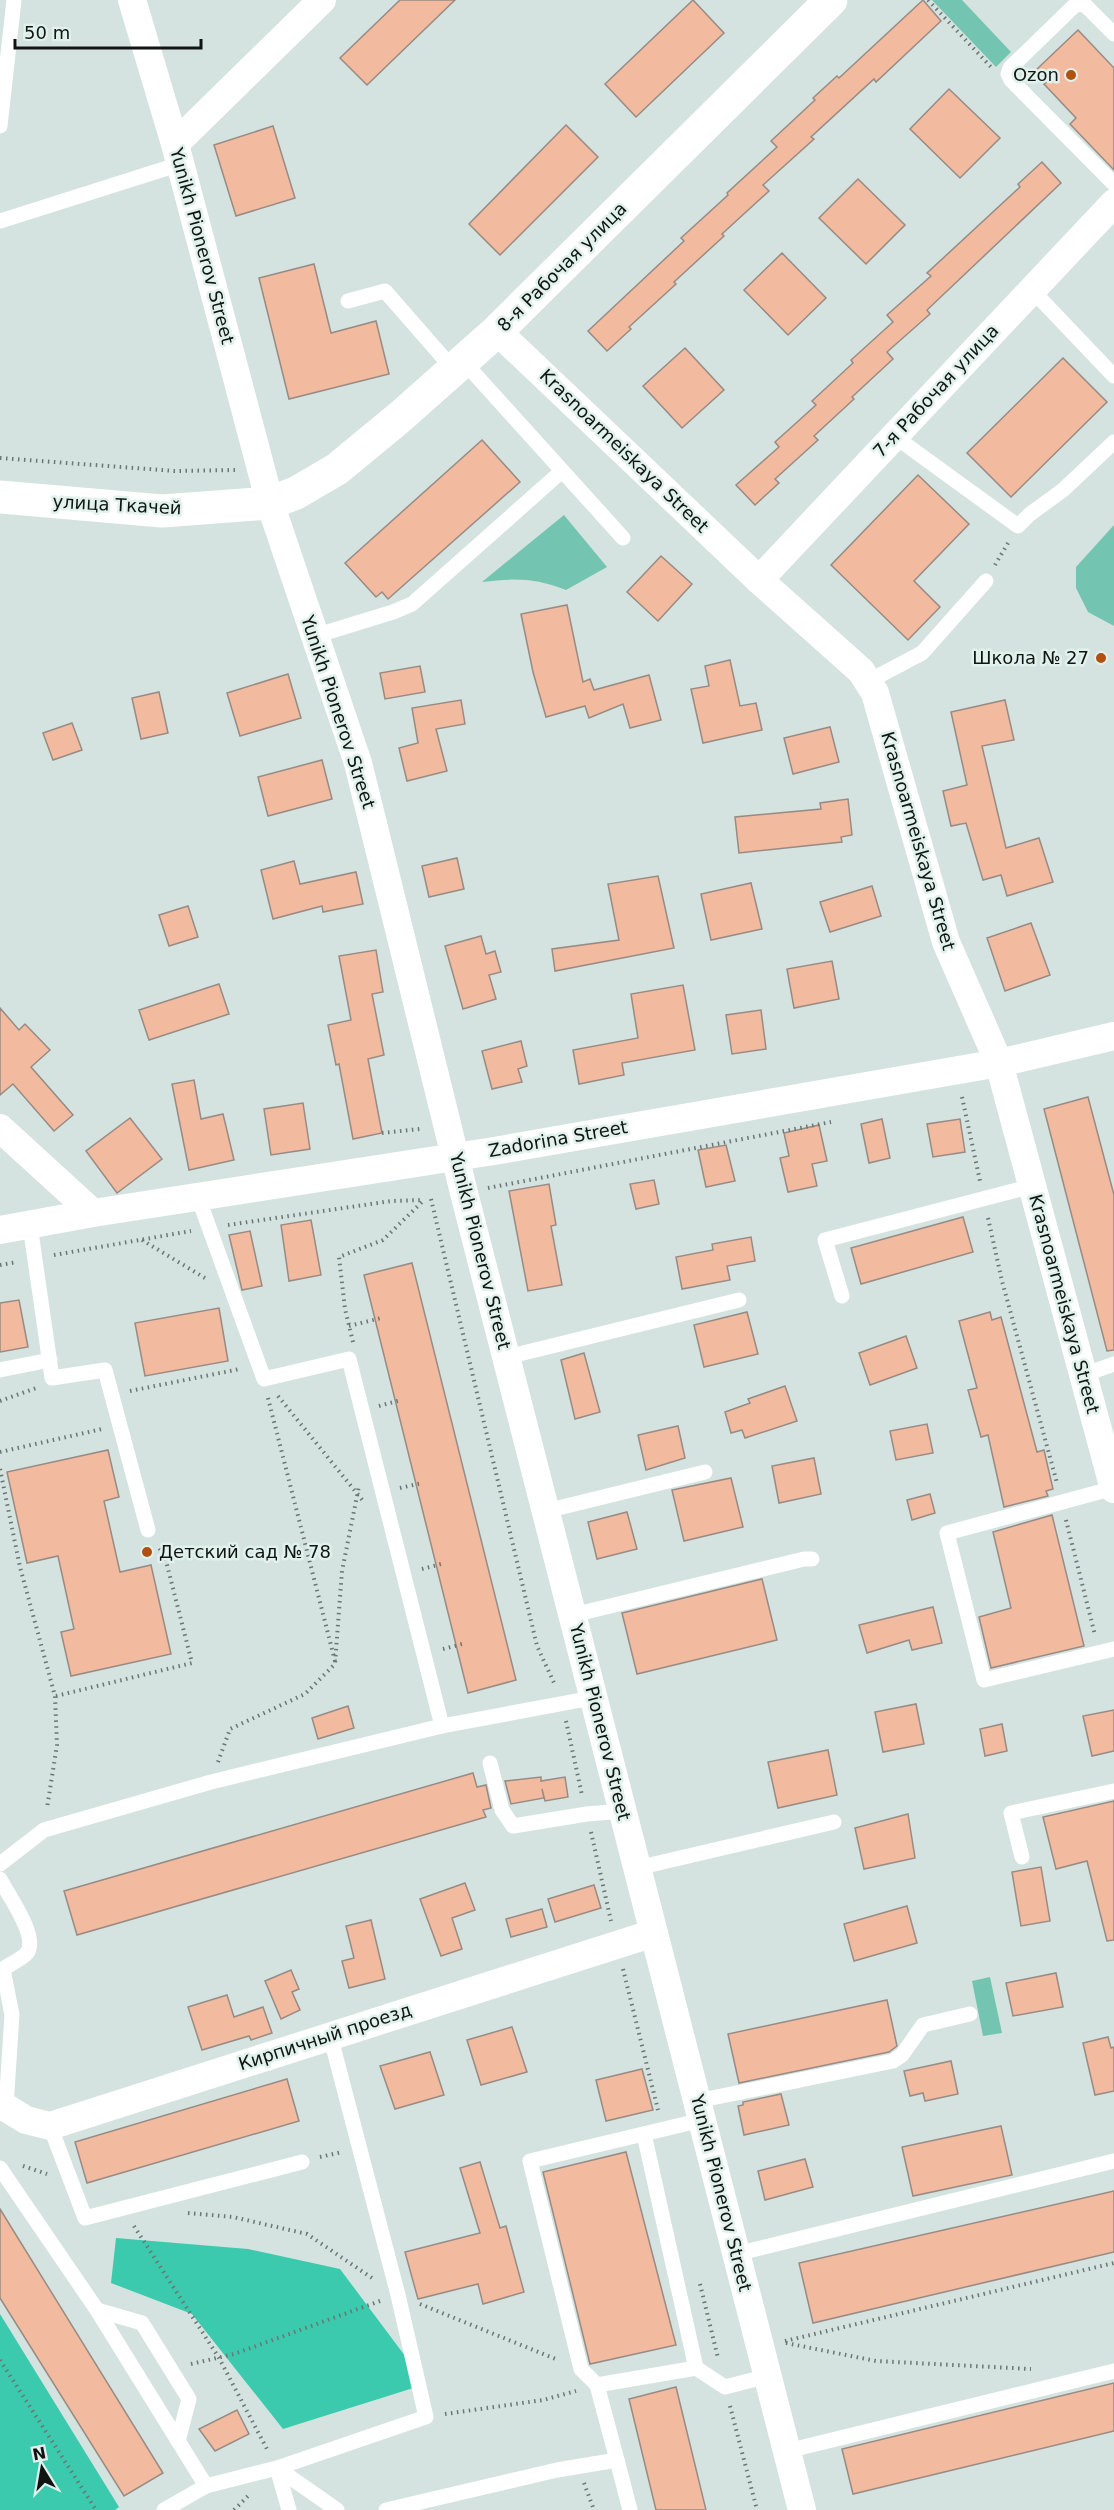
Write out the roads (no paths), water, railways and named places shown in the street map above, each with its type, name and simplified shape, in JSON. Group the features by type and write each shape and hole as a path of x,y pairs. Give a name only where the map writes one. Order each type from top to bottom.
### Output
{"street":[{"name":"Yunikh Pionerov Street","path":"132,0 178,154 270,503 358,764 592,1698 802,2510"},
{"path":"178,154 322,0"},
{"name":"8-я Рабочая улица","path":"270,503 296,493 337,469 497,331 831,0"},
{"name":"7-я Рабочая улица","path":"759,580 1030,289 1114,203"},
{"name":"Krasnoarmeiskaya Street","path":"497,331 759,580 861,671 869,681 875,693 946,942 1002,1076 1114,1489"},
{"name":"улица Ткачей","path":"0,497 162,512 270,503"},
{"name":"Zadorina Street","path":"0,1230 93,1213 456,1157 1002,1076 1114,1038"},
{"path":"0,1128 93,1213"},
{"name":"Кирпичный проезд","path":"50,2126 654,1933"},
{"path":"3,2105 26,2120 50,2126"}],"lane":[{"path":"0,126 14,0"},
{"path":"1114,34 1086,6 1080,4 1074,6 1010,68 1008,74 1011,80 1114,184"},
{"path":"0,221 178,154"},
{"path":"1030,289 1114,376"},
{"path":"348,301 385,291 562,471 622,538"},
{"path":"894,436 1018,526 1030,514 1063,490 1114,442"},
{"path":"315,636 412,604 562,471"},
{"path":"869,681 922,653 986,581"},
{"path":"842,1296 825,1240 1032,1186"},
{"path":"198,1197 261,1372 349,1359 442,1726"},
{"path":"30,1225 52,1378 105,1370 148,1530"},
{"path":"507,1357 739,1300"},
{"path":"0,1370 50,1360"},
{"path":"1083,1375 1114,1364"},
{"path":"546,1511 705,1472"},
{"path":"1107,1651 984,1680 947,1533 1114,1489"},
{"path":"573,1615 793,1561 812,1559"},
{"path":"0,1864 44,1830 211,1782 442,1726 592,1698"},
{"path":"490,1763 502,1810 513,1826 587,1814 623,1812"},
{"path":"1022,1857 1011,1813 1114,1791"},
{"path":"637,1868 834,1822"},
{"path":"0,1880 28,1931 31,1944 27,1954 2,1969 12,2015 3,2105"},
{"path":"630,2510 597,2385 581,2369 530,2161 644,2134 663,2128 700,2110 893,2061 902,2055 923,2025 970,2014"},
{"path":"164,2510 206,2486 277,2468 426,2417 398,2295 330,2035"},
{"path":"50,2126 85,2218 302,2162"},
{"path":"644,2134 696,2368"},
{"path":"736,2254 1114,2161"},
{"path":"0,2168 98,2310 206,2486"},
{"path":"98,2310 142,2323 171,2369 189,2399 178,2441"},
{"path":"597,2385 696,2368 725,2387 768,2376"},
{"path":"787,2451 1114,2372"},
{"path":"386,2510 557,2470 616,2460"},
{"path":"277,2468 289,2510"},
{"path":"277,2468 336,2510"}],"place":[{"name":"Ozon","path":"1071,75"},
{"name":"Школа № 27","path":"1101,658"},
{"name":"Детский сад № 78","path":"147,1552"}]}
